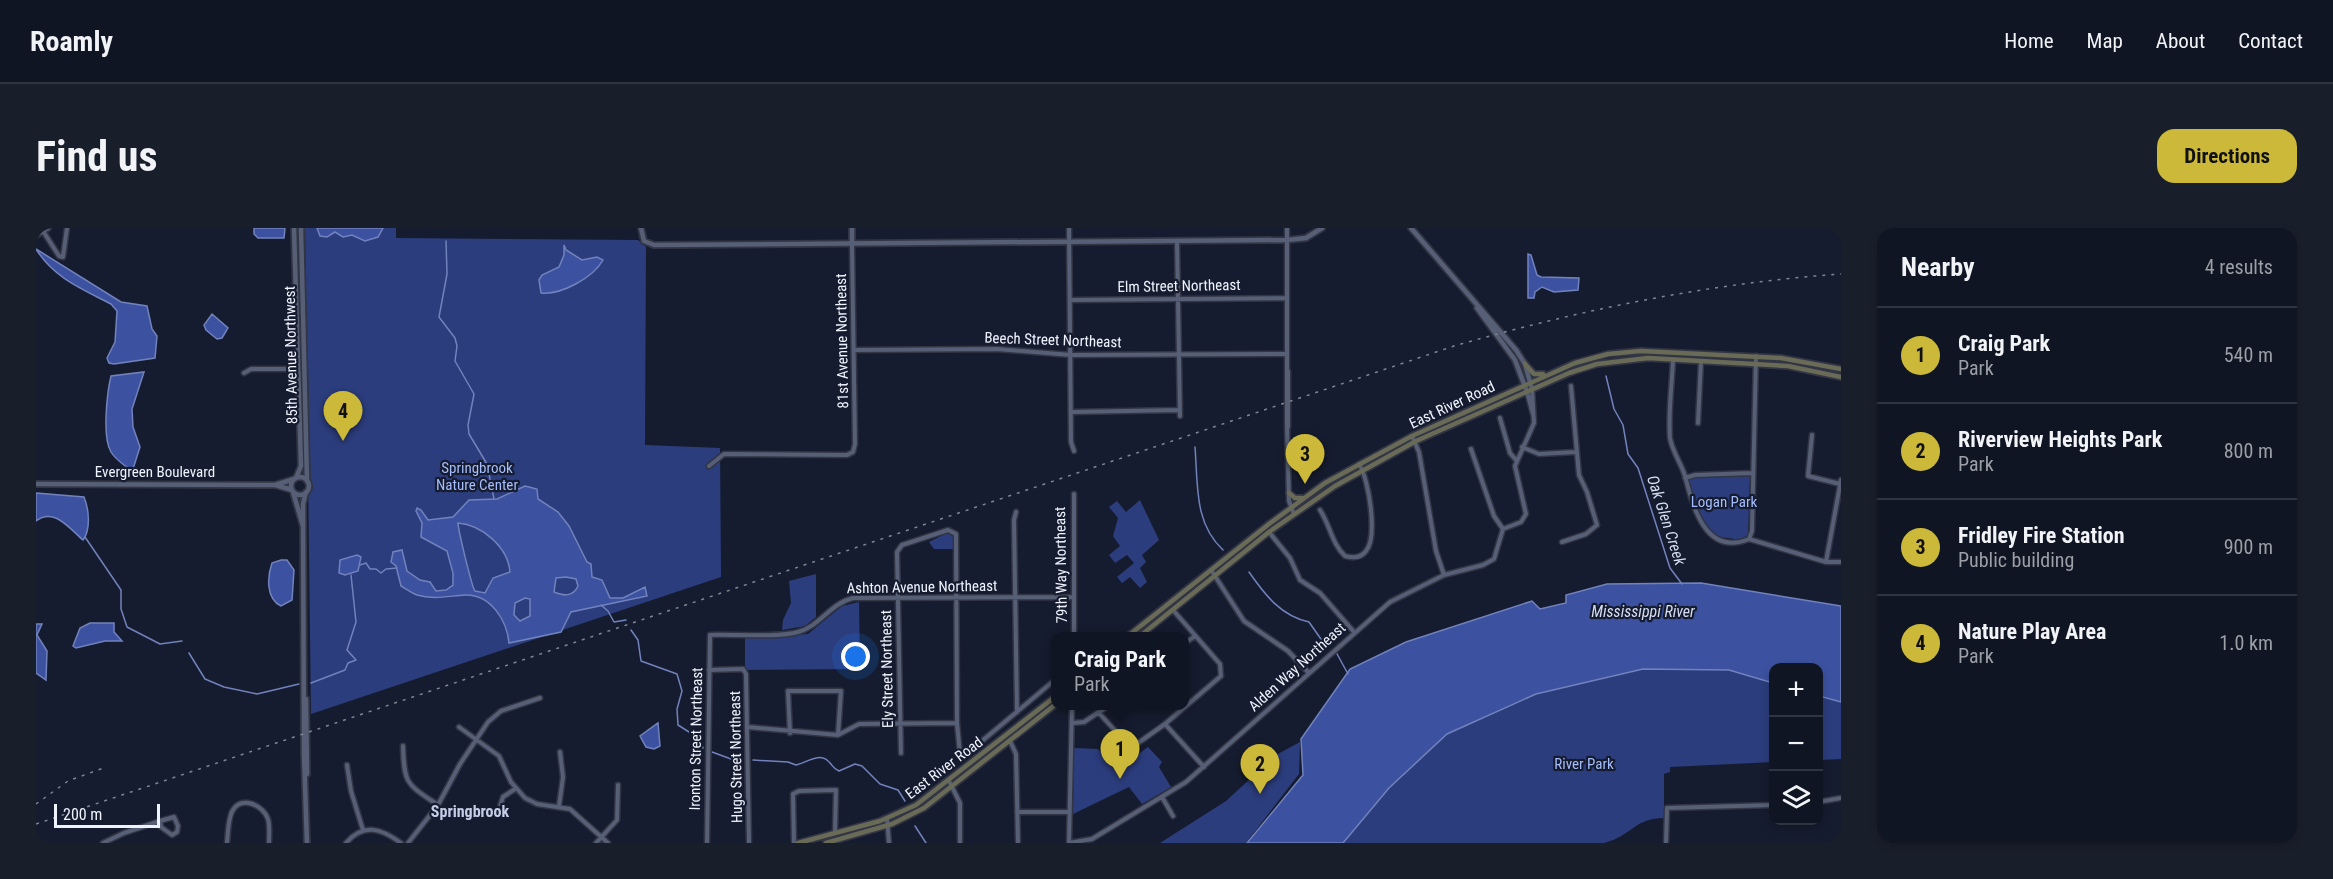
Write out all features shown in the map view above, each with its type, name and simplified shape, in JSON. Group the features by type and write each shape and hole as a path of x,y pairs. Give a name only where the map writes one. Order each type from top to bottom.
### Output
{"main road":[{"name":"East River Road","path":"1133,632 1291,508 1359,465 1412,436 1583,360 1623,352 1756,356 1795,359 1841,369"},
{"name":"East River Road","path":"1145,632 1269,532 1363,470 1416,441 1529,390 1597,364 1638,358 1701,361 1801,367 1841,376"},
{"path":"1525,364 1534,374 1548,374"},
{"path":"1289,493 1294,498 1305,498"},
{"name":"East River Road","path":"796,843 887,818 916,805 1051,700"},
{"name":"East River Road","path":"826,843 886,826 924,808 954,787 1051,708"}],"street":[{"path":"36,235 45,229 59,256 63,257 67,228"},
{"name":"85th Avenue Northwest","path":"294,228 301,466 295,479"},
{"name":"85th Avenue Northwest","path":"301,228 307,481"},
{"path":"641,228 644,241 654,245 1287,240 1306,238 1322,228"},
{"name":"81st Avenue Northeast","path":"709,466 724,454 847,454 853,452 855,444 852,228"},
{"path":"1069,228 1071,442 1074,451"},
{"path":"1287,228 1289,493 1294,514"},
{"path":"1411,228 1475,306 1515,360 1528,383"},
{"path":"1177,241 1180,416"},
{"name":"Elm Street Northeast","path":"1070,300 1178,297 1287,298"},
{"path":"1471,449 1494,516 1503,529 1521,522 1526,509 1515,470 1516,460 1533,426 1534,417 1525,364 1503,335 1475,306"},
{"path":"296,322 300,325 303,337"},
{"name":"Beech Street Northeast","path":"854,350 997,349 1071,355 1287,354"},
{"path":"1749,538 1752,531 1756,356"},
{"path":"1670,426 1673,360"},
{"path":"1673,360 1671,441 1685,478 1686,487 1705,530 1718,539 1729,541 1749,538 1826,562 1841,562"},
{"path":"1698,423 1701,361"},
{"path":"244,373 251,369 297,369 302,373 303,388"},
{"path":"1562,542 1586,534 1597,525 1579,475 1575,452 1571,386"},
{"path":"1071,412 1179,410"},
{"path":"1500,418 1510,453 1516,460"},
{"path":"1812,435 1808,476 1841,482 1826,562"},
{"path":"1412,436 1416,441 1436,551 1443,575"},
{"path":"1522,447 1539,454 1575,452"},
{"path":"1320,510 1329,524 1338,550 1345,556 1360,556 1367,551 1370,542 1369,492 1363,470 1359,465"},
{"path":"1685,478 1695,475 1753,473"},
{"path":"303,526 293,491 295,479 302,477 307,481 303,500 303,526 305,688 308,713 306,780 308,843"},
{"name":"Evergreen Boulevard","path":"36,484 275,485 295,479"},
{"name":"Evergreen Boulevard","path":"275,485 293,491"},
{"path":"293,491 299,495 306,492"},
{"name":"79th Way Northeast","path":"1074,494 1074,632"},
{"path":"1016,512 1014,520 1017,712"},
{"name":"Alden Way Northeast","path":"1069,843 1092,839 1162,797 1204,766 1390,602 1443,575 1492,560 1498,552 1498,538 1503,529"},
{"name":"Ely Street Northeast","path":"901,753 898,548 948,530 954,531 956,598"},
{"path":"1269,532 1290,558 1300,580 1320,593 1354,632"},
{"path":"1211,570 1244,621 1288,651 1309,673"},
{"name":"Ashton Avenue Northeast","path":"710,635 798,632 812,625 840,601 853,598 1074,597"},
{"path":"956,598 957,723 960,754 970,752 1051,683"},
{"path":"1173,610 1220,664 1221,676 1189,703"},
{"name":"Ironton Street Northeast","path":"707,843 710,635"},
{"path":"1189,641 1195,636"},
{"name":"Hugo Street Northeast","path":"709,670 744,670 748,727 749,843"},
{"path":"790,733 788,691 842,691 838,735"},
{"path":"408,843 438,805 488,722 501,711 540,698"},
{"path":"1069,843 1072,710"},
{"path":"1072,723 1084,722 1102,710"},
{"path":"1099,713 1131,748 1181,710"},
{"path":"748,727 790,733 838,735 853,725 957,723"},
{"path":"1165,724 1204,766"},
{"path":"459,727 499,756 515,789 537,804 559,806 576,812 608,843"},
{"path":"1010,741 1016,754 1018,843"},
{"path":"403,746 404,770 408,782 438,805"},
{"path":"559,806 563,777 560,752"},
{"path":"347,765 351,791 363,830"},
{"path":"949,781 960,803 960,843"},
{"path":"596,843 603,837 618,814 618,785"},
{"path":"499,810 503,797 515,789"},
{"path":"796,843 793,794 799,791 836,790 835,832"},
{"path":"1162,797 1173,816"},
{"path":"1823,801 1841,798"},
{"path":"228,843 233,810 239,804 246,803 264,811 268,819 270,843"},
{"path":"1666,843 1667,808 1769,805"},
{"path":"1017,812 1070,812"},
{"path":"103,843 124,832 160,821 174,817 178,826 177,832 172,835 167,833 161,827 160,821"},
{"path":"887,818 888,843"},
{"path":"346,843 352,835 375,828 401,843"},
{"path":"824,836 826,843"}],"green space":[{"name":"Springbrook Nature Center","path":"305,228 396,228 396,238 638,240 646,247 645,445 720,448 721,577 311,714"},
{"name":"Logan Park","path":"1748,475 1750,477 1748,535 1740,540 1715,535 1705,523 1697,507 1689,480 1697,476"},
{"path":"1140,500 1159,540 1142,555 1146,562 1140,568 1147,582 1140,588 1130,577 1122,583 1117,577 1134,563 1127,555 1115,563 1109,555 1120,546 1113,536 1118,518 1109,507 1117,501 1126,512"},
{"path":"949,532 953,535 954,549 934,549 929,542"},
{"path":"816,574 816,617 805,626 782,630 783,620 791,603 789,581"},
{"path":"859,602 860,669 745,670 745,638 808,634 842,606"},
{"name":"River Park","path":"1643,669 1729,670 1769,682 1769,762 1670,767 1670,772 1664,774 1664,818 1646,821 1604,843 1343,843 1389,788 1447,734 1536,694"},
{"path":"1823,697 1841,702 1841,759 1823,760"},
{"path":"1300,742 1299,774 1246,843 1160,843 1226,801 1276,755"},
{"path":"1148,747 1162,762 1159,767 1171,787 1142,804 1129,787 1073,814 1074,748 1098,749 1116,770"}],"water":[{"path":"254,228 285,228 284,238 258,238 254,234"},
{"path":"317,228 383,228 378,237 365,241 352,235 343,237 335,232 327,237 320,236"},
{"path":"564,245 566,250 582,260 597,257 603,260 592,273 576,284 558,291 541,293 539,280 542,275 559,267 564,255"},
{"path":"36,249 121,302 147,306 152,329 157,336 155,358 109,363 107,358 115,342 117,311 111,304 79,288 60,275 51,268"},
{"path":"1528,254 1531,255 1537,275 1579,278 1578,290 1554,292 1542,287 1535,292 1534,298 1528,298"},
{"path":"212,314 228,328 222,338 217,339 206,330 204,325"},
{"path":"144,372 132,409 133,427 140,447 133,469 129,469 115,457 108,445 106,415 109,384 111,376"},
{"path":"525,486 537,489 538,499 558,512 569,526 587,562 591,564 592,577 602,580 610,598 623,598 645,587 647,596 571,612 561,632 509,643 501,618 496,610 483,599 465,595 423,596 401,586 396,566 391,562 393,552 402,550 407,571 420,580 430,582 436,591 446,590 453,585 453,573 447,551 421,537 422,523 416,511 417,508 428,520 453,517 469,500 497,499","holes":["458,523 476,528 492,539 499,546 508,563 510,572 493,578 485,593 475,591 473,587","556,578 576,579 578,586 568,595 554,592","525,598 530,599 530,616 520,621 514,615 515,603"]},
{"path":"36,493 84,497 88,519 86,536 83,540 67,525 55,518 49,516 36,521"},
{"path":"357,555 361,557 358,571 345,575 339,573 340,560"},
{"path":"287,560 294,570 292,600 281,606 276,603 270,593 269,575 272,563"},
{"name":"Mississippi River","path":"1701,583 1841,606 1841,702 1823,697 1823,663 1769,663 1769,682 1729,670 1643,669 1536,694 1447,734 1389,788 1343,843 1247,843 1303,775 1301,739 1350,669 1406,642 1532,601 1540,609 1566,603 1566,595 1607,584"},
{"path":"90,623 114,623 114,632 122,641 105,641 76,648 73,646 80,628"},
{"path":"36,624 42,624 37,635 47,651 46,680 36,673"},
{"path":"658,723 660,746 654,749 646,747 640,736"}],"waterway":[{"path":"446,241 447,274 439,317 455,338 457,346 455,361 474,394 468,425 469,434 487,464 494,499"},
{"name":"Oak Glen Creek","path":"1606,376 1614,409 1623,425 1628,454 1638,468 1670,568 1682,584"},
{"path":"1195,447 1202,516 1207,528 1223,550"},
{"path":"85,537 121,590 121,609 127,627 160,644 182,641"},
{"path":"360,565 366,563 370,569 376,569 381,573 386,569 397,568"},
{"path":"1249,572 1274,603 1290,615 1309,622 1323,642 1330,645"},
{"path":"311,683 345,670 348,663 356,660 347,650 356,622 351,575"},
{"path":"601,605 608,611 614,622 626,620"},
{"path":"631,630 638,640 641,661 677,674 682,691 677,709 678,725 700,739 703,748"},
{"path":"1336,652 1348,674"},
{"path":"189,653 205,679 224,687 257,694 299,684"},
{"path":"712,752 742,763"},
{"path":"753,760 788,762 796,765 821,758 839,771 855,764 862,766 880,784 898,790 905,801"},
{"path":"915,826 926,843"}],"railway":[{"path":"36,824 1454,346 1549,321 1694,291 1841,274"},
{"path":"36,804 68,781 106,767"}],"place":[{"name":"Nature Play Area","path":"343,441"},
{"name":"Fridley Fire Station","path":"1305,484"},
{"name":"Craig Park","path":"1120,779"},
{"name":"Riverview Heights Park","path":"1260,794"}],"district":[{"name":"Springbrook","path":"470,811"}]}
